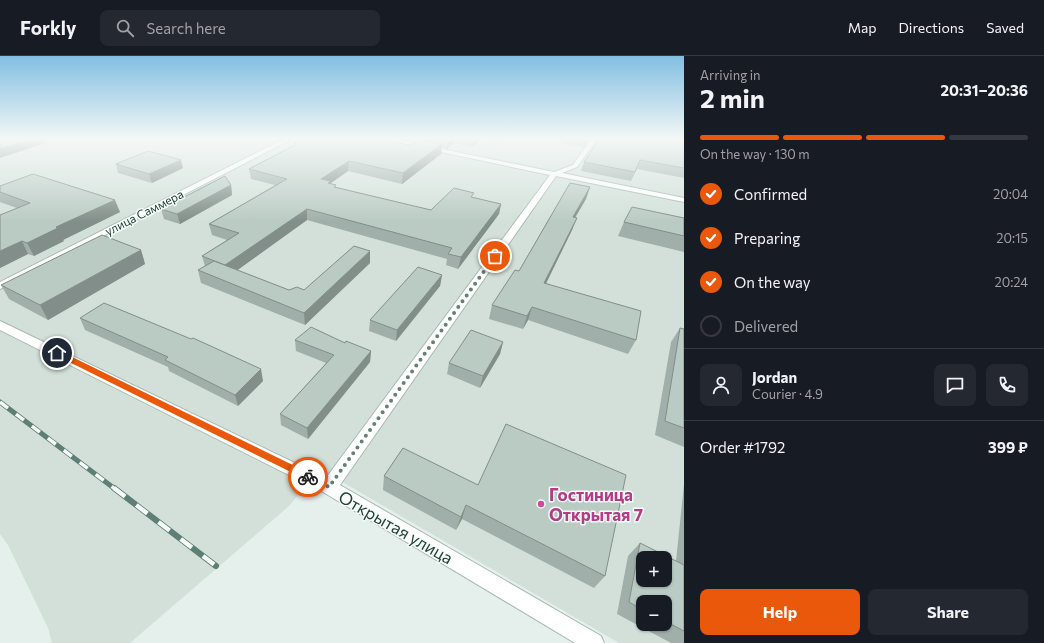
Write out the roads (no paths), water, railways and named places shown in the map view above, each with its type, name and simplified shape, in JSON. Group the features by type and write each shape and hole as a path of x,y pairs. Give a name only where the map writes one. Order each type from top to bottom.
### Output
{"street":[{"name":"улица Саммера","path":"0,286 235,166"},
{"path":"517,166 684,200"},
{"path":"329,487 554,174 574,166"},
{"name":"Открытая улица","path":"0,325 329,487 594,643"}],"railway":[{"path":"0,402 115,489"},
{"path":"114,488 216,566"}],"place":[{"name":"Гостиница Открытая 7","path":"541,504"}]}
